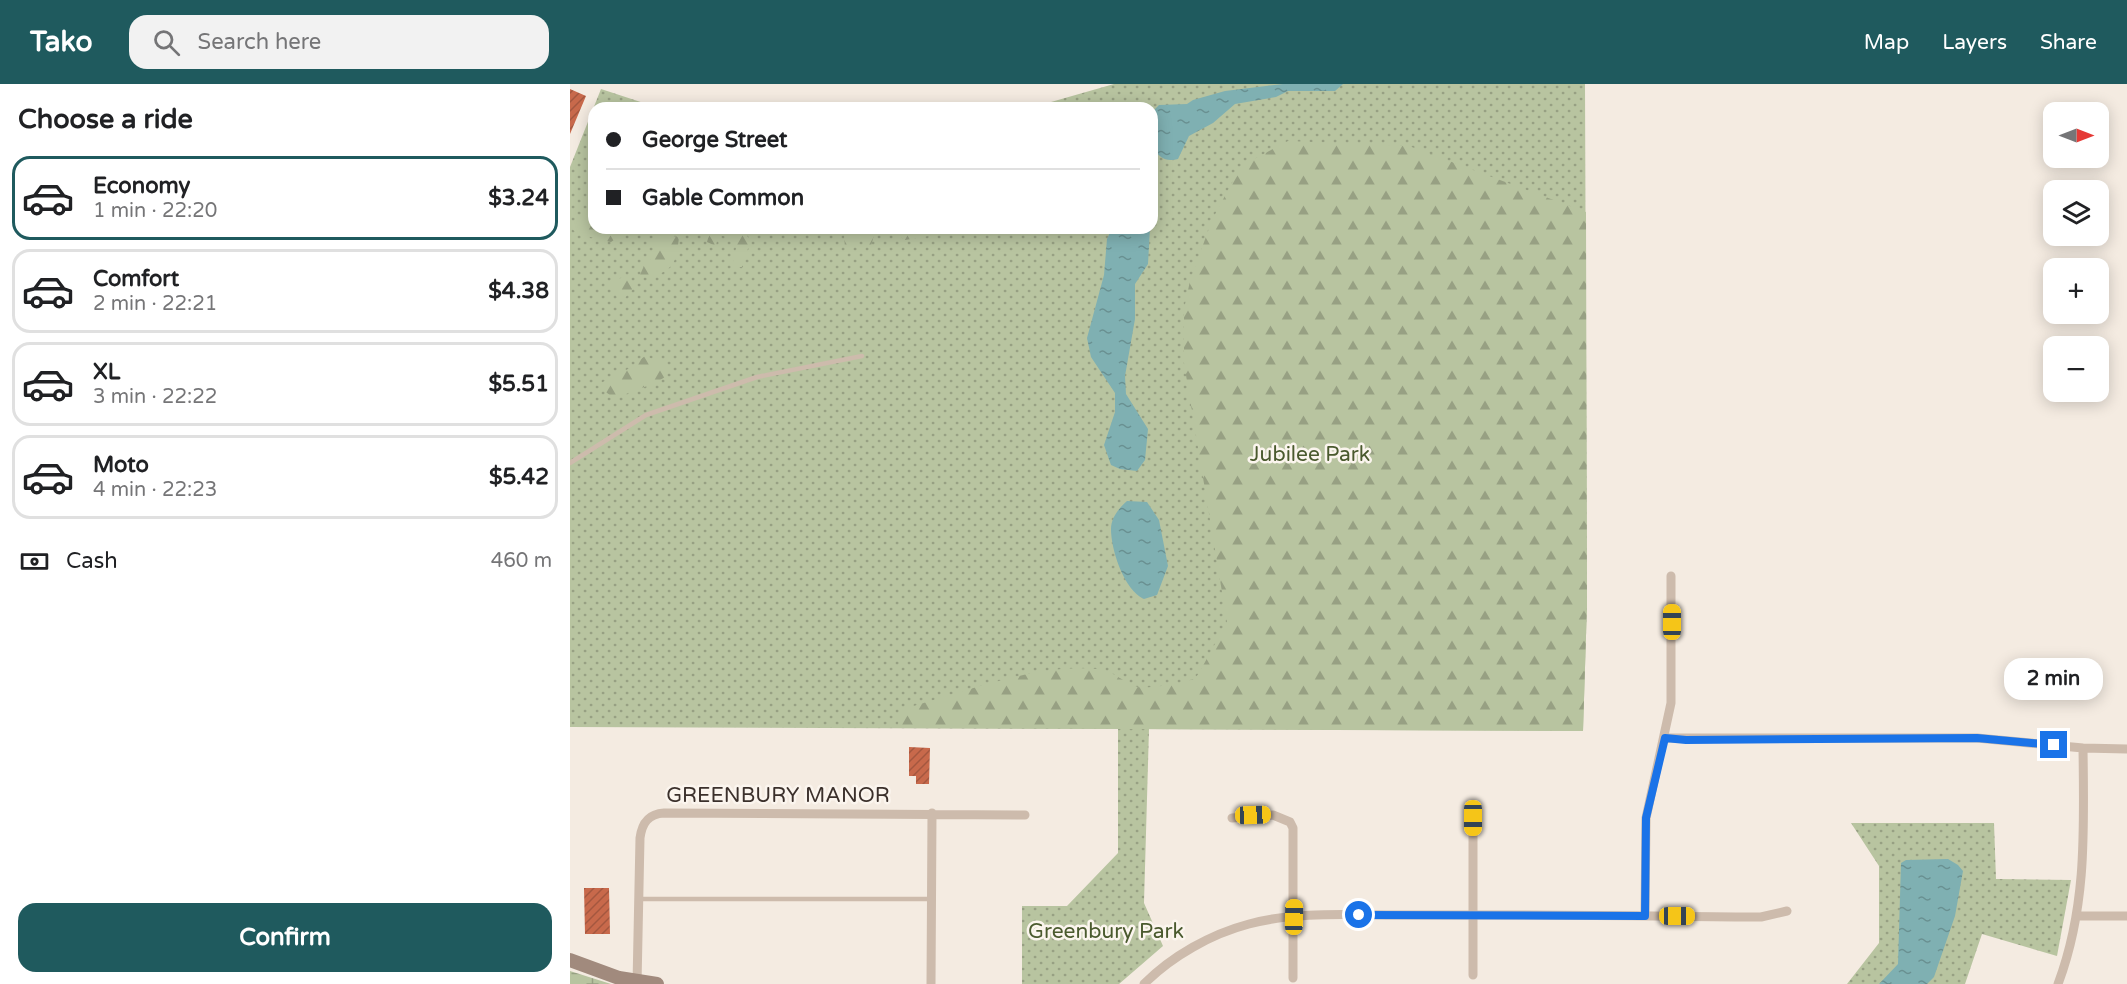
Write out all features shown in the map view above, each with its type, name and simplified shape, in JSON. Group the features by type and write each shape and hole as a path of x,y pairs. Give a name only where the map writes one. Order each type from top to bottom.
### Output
{"street":[{"path":"1645,916 1646,818 1665,738 1672,692 1671,576"},
{"path":"1665,738 1686,740 1977,738 2083,748 2127,749"},
{"path":"2058,984 2078,916 2084,852 2083,748"},
{"name":"GREENBURY MANOR","path":"638,983 641,830 646,819 658,813 1025,815"},
{"path":"931,984 932,813"},
{"path":"1232,818 1273,815 1290,822 1294,837 1293,978"},
{"path":"1473,818 1473,975"},
{"path":"1144,984 1171,962 1212,937 1251,923 1294,917 1473,915 1761,917 1786,911"},
{"path":"2078,916 2127,916"},
{"path":"570,960 638,983 657,984"}],"lane":[{"path":"570,464 646,416 757,377 862,356"},
{"path":"640,899 932,899"}],"green space":[{"name":"Jubilee Park","path":"1114,84 1585,84 1587,604 1583,731 1149,729 1144,903 1163,946 1119,984 1022,984 1022,906 1067,906 1118,853 1118,729 570,727 570,167 588,122 588,234 1158,234 1158,102 1051,102"},
{"name":"Jubilee Park","path":"601,89 641,102 596,102"},
{"path":"1288,141 1409,146 1586,212 1587,604 1583,731 898,728 899,710 1023,675 1073,668 1097,669 1142,687 1183,682 1194,679 1199,674 1227,622 1184,363 1184,309 1190,281 1212,220 1241,166"},
{"path":"588,213 588,234 617,234 617,238 611,242 578,234 572,229 573,222"},
{"path":"659,234 679,237 677,253 669,268 650,279 640,275 646,261 654,258 655,250 648,241"},
{"path":"709,234 746,234 750,241 743,267 732,267 736,248 728,237 718,235 716,246 707,242"},
{"path":"844,234 874,234 871,246 861,240 845,249"},
{"path":"898,234 940,234 905,240"},
{"path":"622,277 637,284 624,299 618,300 612,284"},
{"path":"645,356 668,365 665,377 616,400 597,385 628,369"},
{"path":"1851,823 1994,823 1996,879 2071,880 2057,956 1982,934 1965,984 1847,984 1879,943 1879,866"},
{"path":"570,971 611,984 570,984"}],"water":[{"path":"1283,84 1343,84 1335,91 1288,91 1276,97 1235,104 1213,123 1189,136 1178,159 1170,160 1158,154 1159,105 1187,104 1193,100 1225,91"},
{"path":"1109,234 1150,234 1148,264 1135,284 1135,319 1125,376 1126,394 1148,429 1145,460 1137,471 1120,469 1111,465 1104,445 1115,412 1115,393 1091,357 1087,338 1104,275"},
{"path":"1127,501 1147,502 1159,520 1168,566 1157,595 1144,599 1130,587 1113,548 1111,525 1118,510"},
{"path":"1948,859 1963,871 1955,916 1934,977 1927,984 1879,984 1898,964 1901,863 1906,860"}],"building":[{"path":"570,89 586,96 570,134"},
{"path":"909,747 930,748 929,784 916,784 916,776 909,776"},
{"path":"584,888 609,888 610,934 585,934"}],"route":[{"path":"1359,915 1645,916 1646,818 1665,738 1686,740 1977,738 2054,745"}],"park label":[{"name":"Greenbury Park","path":"1106,931"}]}
